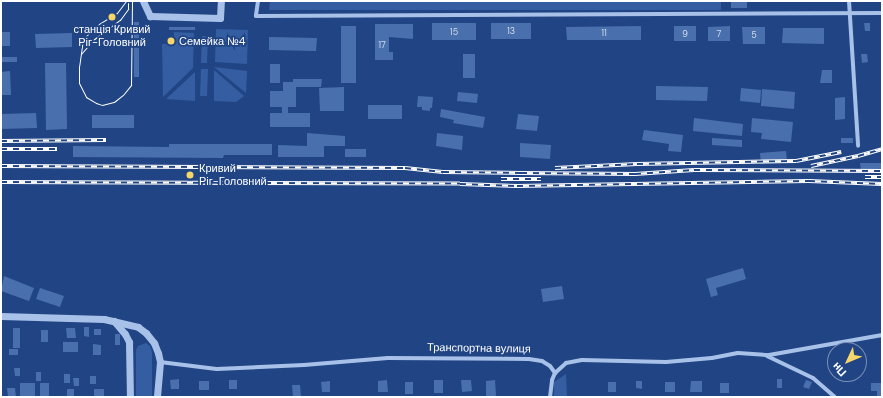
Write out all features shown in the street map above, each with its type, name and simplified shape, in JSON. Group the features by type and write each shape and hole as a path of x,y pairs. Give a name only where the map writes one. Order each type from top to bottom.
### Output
{"street":[{"path":"143,1 150,16 220,18 221,1"},
{"path":"258,1 256,16 727,15 882,13"},
{"path":"849,1 855,71 858,146"},
{"path":"1,316 114,321 138,327 146,333 154,343 160,362 157,397"},
{"path":"114,321 125,334 129,342 130,397"},
{"path":"550,397 552,380 555,373 566,363 582,360 666,362 712,358 738,353 769,355 882,335"},
{"path":"763,354 813,378 834,397"},
{"name":"Транспортна вулиця","path":"160,362 217,369 304,365 388,358 529,359 542,361 550,366 555,373"}],"shaded area":[{"path":"270,1 721,1 721,10 269,10"},
{"path":"216,29 248,30 247,64 215,62"},
{"path":"174,32 194,33 193,68 163,97 162,44 174,44"},
{"path":"202,36 208,36 207,63 201,63"},
{"path":"214,67 247,71 246,93"},
{"path":"201,69 208,69 207,96 200,96"},
{"path":"214,70 244,96 236,102 214,101"},
{"path":"195,72 195,101 166,99"},
{"path":"146,343 150,346 152,352 152,397 136,397 136,350 138,346"},
{"path":"566,374 567,397 554,397 554,382"}],"building":[{"path":"731,1 747,1 747,8 731,8"},
{"path":"134,22 139,22 139,77 134,77"},
{"path":"432,23 476,23 476,40 432,40"},
{"path":"491,23 531,23 531,39 491,39"},
{"path":"864,23 870,23 870,31 865,31"},
{"path":"375,24 413,24 413,39 389,37 389,52 393,52 393,60 375,60"},
{"path":"341,26 356,26 356,83 341,83"},
{"path":"641,26 641,40 567,40 566,27"},
{"path":"674,26 696,26 696,41 674,41"},
{"path":"730,26 730,41 708,41 708,27"},
{"path":"169,27 195,27 195,30 169,30"},
{"path":"742,27 765,27 765,44 743,44"},
{"path":"783,28 824,28 824,44 782,43"},
{"path":"1,32 10,32 10,46 1,46"},
{"path":"72,33 72,47 36,48 35,34"},
{"name":"Семейка №4","path":"169,37 174,37 174,44 169,44"},
{"path":"269,37 317,38 316,51 269,50"},
{"path":"463,54 475,54 475,78 463,78"},
{"path":"861,54 867,54 868,62 862,63"},
{"path":"1,57 17,57 17,62 1,62"},
{"path":"45,63 66,63 67,129 46,130"},
{"path":"270,64 280,64 280,83 270,83"},
{"path":"822,70 832,70 832,83 820,83"},
{"path":"10,71 11,95 1,95 1,72"},
{"path":"293,79 322,79 321,87 296,87 296,107 288,107 288,113 310,113 310,127 270,127 270,113 282,113 282,107 270,107 270,91 283,91 283,82 293,82"},
{"path":"656,86 708,87 707,101 656,100"},
{"path":"344,87 344,111 320,111 319,88"},
{"path":"741,88 761,90 760,103 740,101"},
{"path":"762,89 795,92 794,109 761,106"},
{"path":"458,92 478,94 477,103 457,101"},
{"path":"418,96 433,97 432,108 430,108 430,111 422,110 422,107 417,107"},
{"path":"845,97 845,119 835,120 835,98"},
{"path":"368,105 402,105 402,119 368,119"},
{"path":"441,109 485,117 483,128 453,123 454,120 440,117"},
{"path":"36,113 37,128 1,129 1,114"},
{"path":"518,114 539,116 537,131 516,129"},
{"path":"92,115 134,115 134,128 92,128"},
{"path":"694,118 743,124 742,136 693,131"},
{"path":"752,118 793,122 791,142 761,139 762,133 751,132"},
{"path":"644,130 683,135 681,152 668,151 669,144 642,140"},
{"path":"307,133 345,136 345,146 324,146 324,157 278,157 278,145 307,146"},
{"path":"437,133 463,136 462,150 436,146"},
{"path":"712,138 742,140 742,147 712,145"},
{"path":"841,138 853,138 853,143 841,143"},
{"path":"520,143 551,145 550,159 520,157"},
{"path":"169,144 272,144 272,155 224,155 223,158 73,157 73,146 169,147"},
{"path":"345,149 366,149 366,157 345,157"},
{"path":"786,151 787,162 761,164 760,153"},
{"path":"860,163 882,163 882,170 861,170"},
{"path":"743,268 746,279 716,288 718,295 711,297 706,279"},
{"path":"4,276 34,288 29,301 1,291"},
{"path":"562,286 564,299 543,302 541,289"},
{"path":"40,288 64,296 60,307 36,299"},
{"path":"84,327 89,327 89,337 84,336"},
{"path":"13,328 20,328 20,348 13,348"},
{"path":"66,328 75,328 76,338 67,338"},
{"path":"94,329 101,329 101,335 94,335"},
{"path":"41,330 48,330 48,342 41,342"},
{"path":"115,334 120,334 120,345 115,345"},
{"path":"63,342 78,342 78,352 63,352"},
{"path":"93,344 101,345 101,355 93,355"},
{"path":"9,349 18,349 18,355 9,355"},
{"path":"14,368 20,368 20,376 15,376"},
{"path":"36,372 41,372 41,381 36,381"},
{"path":"64,374 70,374 70,383 64,383"},
{"path":"90,376 96,376 96,384 90,384"},
{"path":"73,378 79,378 79,386 74,386"},
{"path":"179,379 179,389 171,389 170,380"},
{"path":"777,379 782,379 782,388 777,388"},
{"path":"229,380 237,380 237,389 229,389"},
{"path":"387,380 388,392 378,392 378,381"},
{"path":"434,380 443,380 443,393 434,393"},
{"path":"461,380 471,380 472,391 462,392"},
{"path":"495,380 496,396 486,396 486,381"},
{"path":"806,380 812,382 809,389 803,387"},
{"path":"199,381 209,381 209,390 199,390"},
{"path":"330,381 330,392 322,392 321,382"},
{"path":"636,381 642,381 642,389 636,388"},
{"path":"691,381 702,381 702,392 690,392"},
{"path":"405,382 413,382 413,394 405,394"},
{"path":"608,382 616,382 616,392 608,392"},
{"path":"665,382 675,382 675,392 665,392"},
{"path":"20,383 35,383 35,397 20,397"},
{"path":"40,383 49,383 49,397 40,397"},
{"path":"720,383 729,383 729,393 720,393"},
{"path":"871,383 882,383 882,397 877,397 877,391 871,391"},
{"path":"292,385 300,385 301,397 293,397"},
{"path":"7,388 15,388 16,397 8,397"},
{"path":"67,389 74,389 74,397 67,397"},
{"path":"94,389 104,389 104,397 94,397"}],"tram line":[{"path":"126,1 117,13 99,24 83,39 79,66 79,83 86,97 102,105 114,102 123,95 131,85 132,1"},
{"path":"81,54 93,40 120,20 128,9 128,3"}],"railway":[{"path":"1,141 106,140"},
{"path":"1,149 57,149"},
{"path":"811,166 858,156 882,149"},
{"path":"555,168 637,164 796,161 841,152"},
{"path":"1,166 405,168 443,172 635,174 694,170 882,171"},
{"path":"865,177 882,177"},
{"path":"501,179 541,179"},
{"path":"1,182 460,184 517,186 809,181 882,184"}],"place":[{"name":"станція Кривий Ріг-Головний","path":"112,17"},
{"name":"Семейка №4","path":"171,41"},
{"name":"Кривий Ріг-Головний","path":"190,175"}]}
